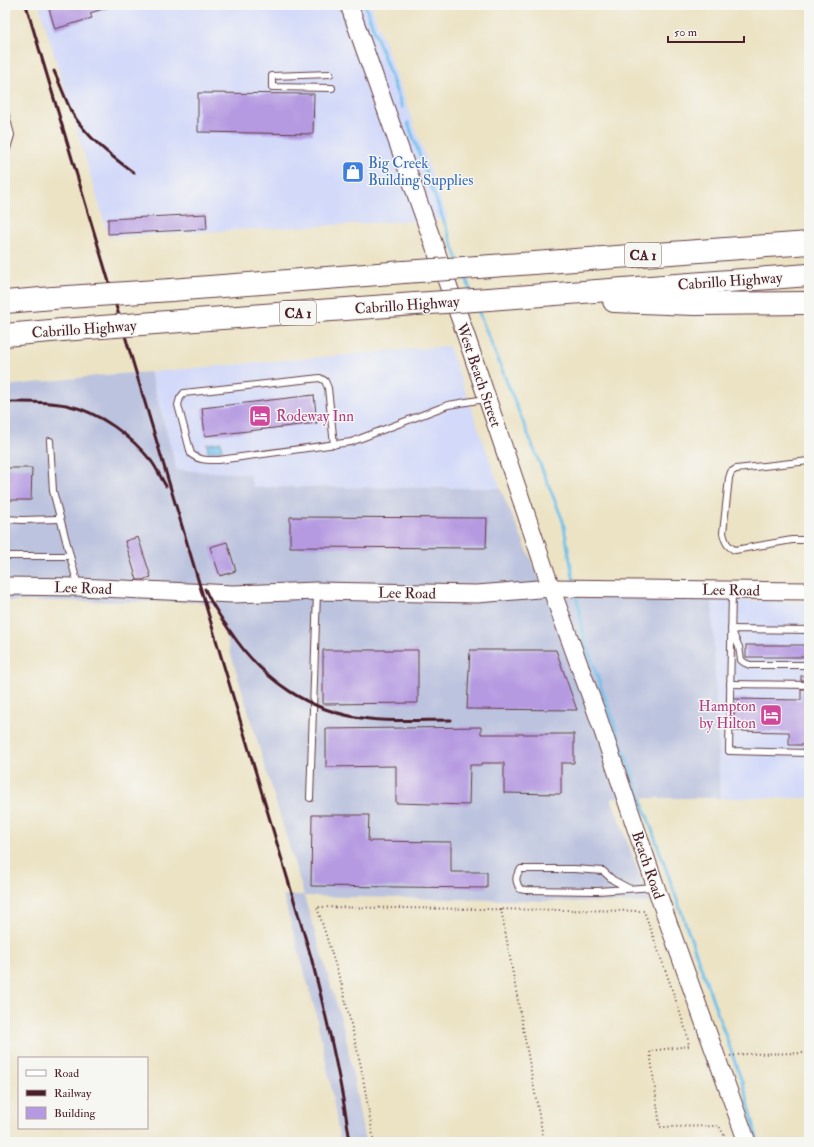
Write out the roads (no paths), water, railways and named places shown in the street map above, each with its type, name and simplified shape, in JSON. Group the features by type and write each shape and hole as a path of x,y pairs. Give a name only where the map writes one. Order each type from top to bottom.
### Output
{"highway":[{"path":"750,248 809,237"},
{"name":"CA 1","path":"5,302 809,243"},
{"name":"Cabrillo Highway","path":"5,334 809,275"},
{"path":"497,298 694,304 809,303"}],"main road":[{"name":"West Beach Street","path":"349,5 463,327 551,588"},
{"name":"Lee Road","path":"5,586 78,587 214,593 317,591 477,594 551,588 809,591"},
{"name":"Beach Road","path":"551,588 596,711 656,887 747,1142"}],"lane":[{"path":"330,74 272,76 272,87 332,88"},
{"path":"5,112 11,135 5,155"},
{"path":"334,445 328,388 325,380 320,378 184,393 180,398 178,405 190,454 204,460 219,460 334,445 351,442 448,405 487,398"},
{"path":"50,440 53,491 78,587"},
{"path":"809,461 736,469 731,472 729,478 723,533 725,541 730,548 735,550 792,540 809,540"},
{"path":"5,520 60,518"},
{"path":"5,556 69,556"},
{"path":"732,590 729,751 809,753"},
{"path":"310,798 317,591"},
{"path":"731,629 809,630"},
{"path":"731,629 739,647 741,660 744,663 750,665 809,665"},
{"path":"730,684 809,685"},
{"path":"628,888 613,880 603,871 574,869 521,869 516,878 516,884 520,889 525,890 598,891 656,887"}],"water":[{"path":"221,442 222,450 208,452 207,444"}],"waterway":[{"path":"365,5 402,107"},
{"path":"408,123 458,260"},
{"path":"465,276 471,292"},
{"path":"477,308 563,521 574,583"},
{"path":"576,594 585,642 746,1093 758,1142"}],"railway":[{"path":"26,5 311,957 333,1049 350,1142"},
{"path":"54,71 71,111 91,138 134,173"},
{"path":"5,402 43,402 66,405 79,408 103,419 125,434 144,452 154,465 166,486"},
{"path":"205,589 223,621 243,649 272,679 289,691 327,710 347,716 400,721 451,720"}],"place":[{"name":"Big Creek Building Supplies","path":"353,172"},
{"name":"Rodeway Inn","path":"260,416"},
{"name":"Hampton by Hilton","path":"771,715"}]}
